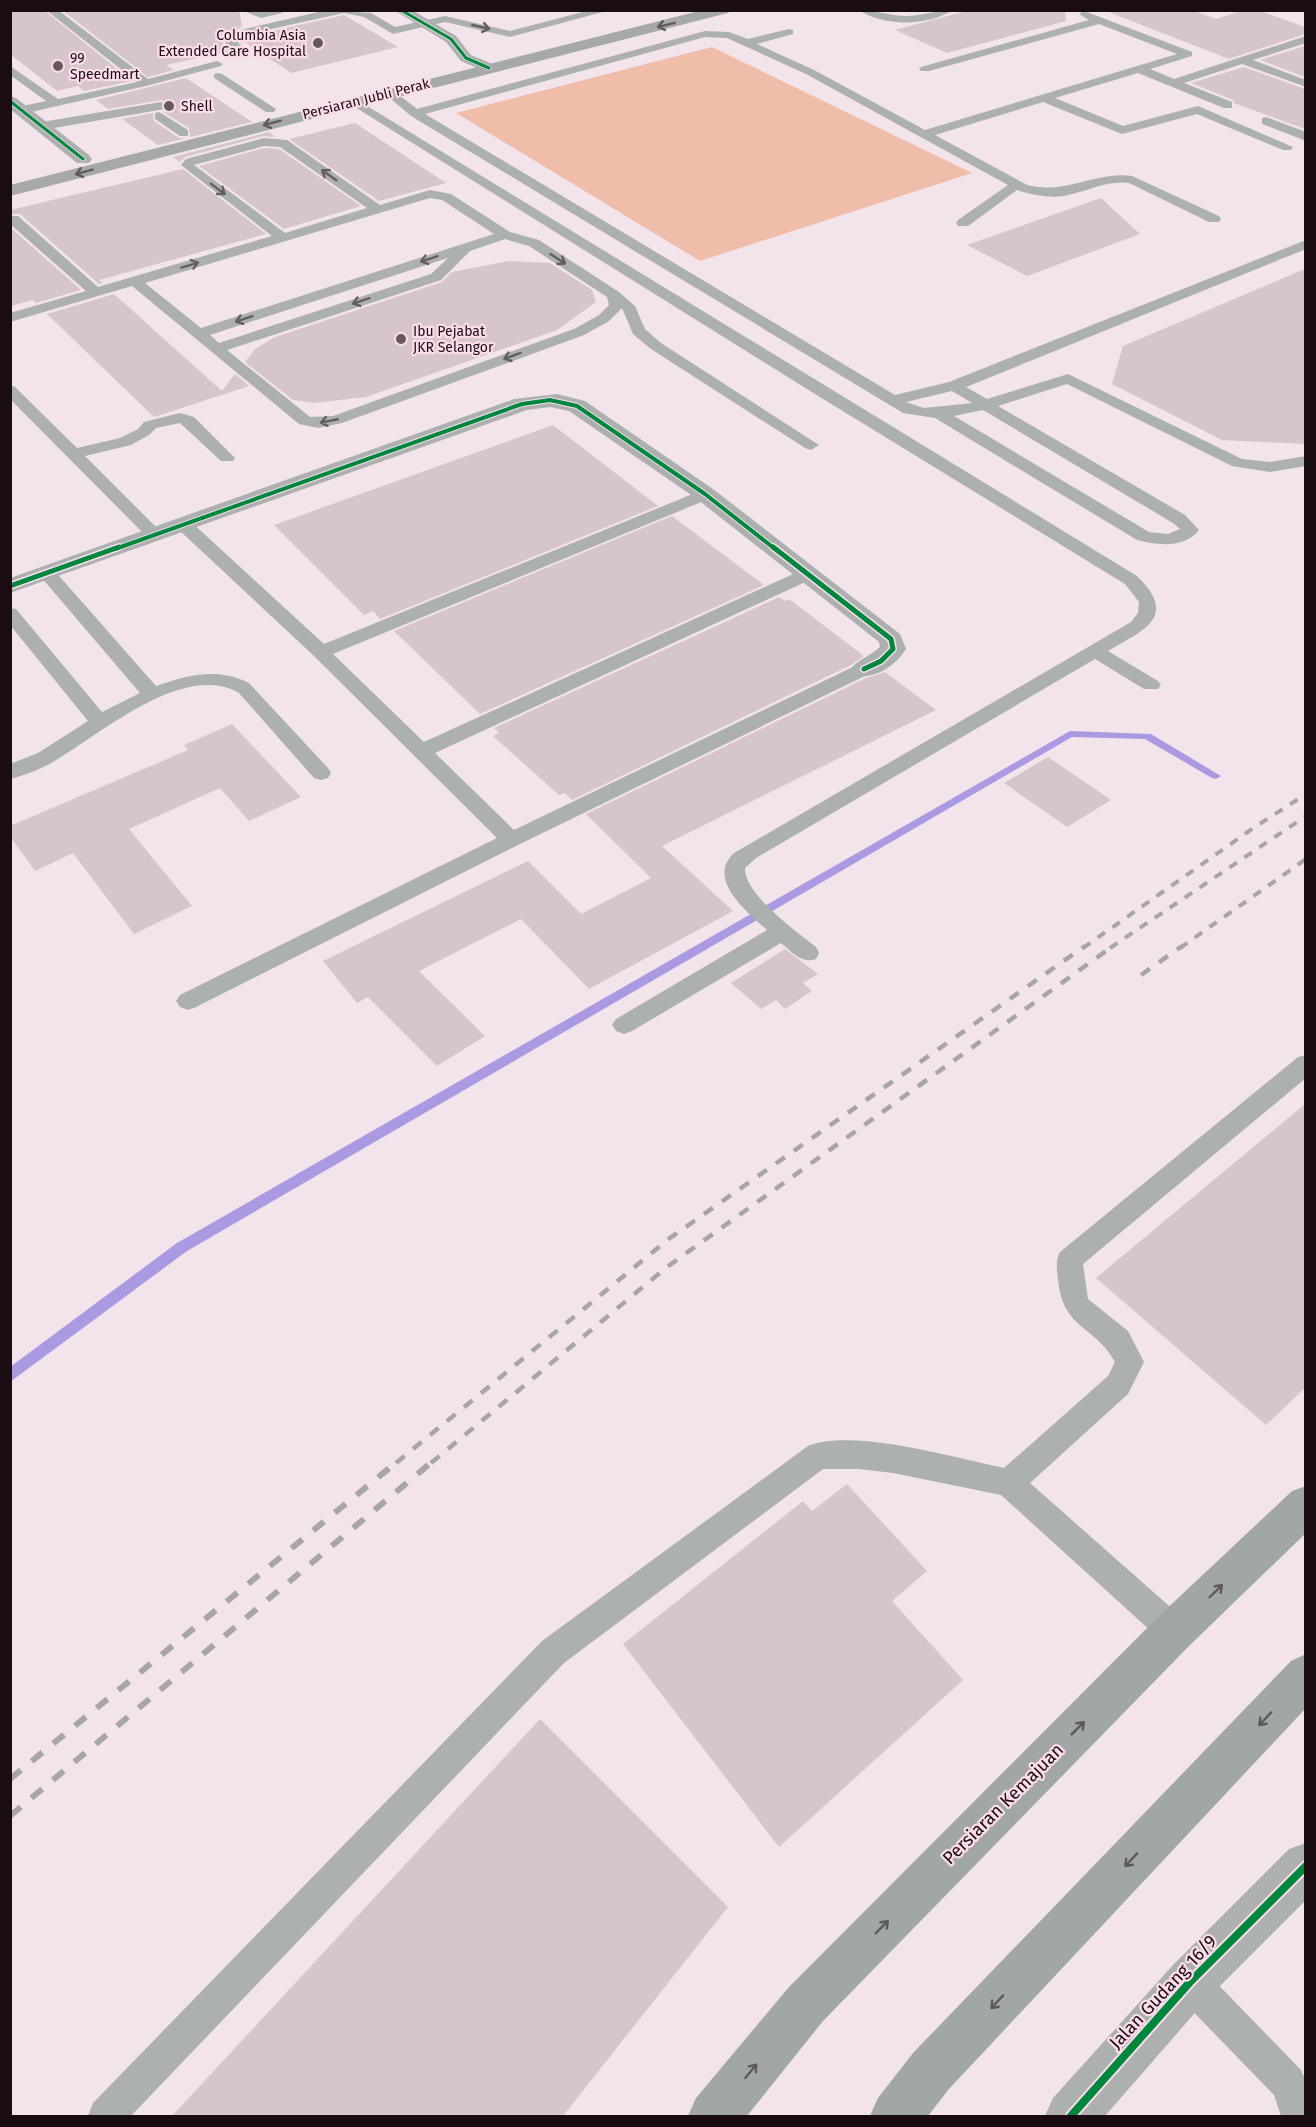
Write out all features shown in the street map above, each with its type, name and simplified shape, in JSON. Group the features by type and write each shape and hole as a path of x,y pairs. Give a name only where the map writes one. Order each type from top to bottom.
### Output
{"main road":[{"name":"Persiaran Jubli Perak","path":"10,176 184,133 468,51 499,50 666,10"},
{"name":"Persiaran Jubli Perak","path":"10,192 354,102 723,10"},
{"name":"Persiaran Kemajuan","path":"714,2116 806,2004 1174,1631 1305,1505"},
{"path":"896,2116 931,2071 1305,1676"}],"street":[{"path":"248,10 261,14 277,10"},
{"path":"400,10 427,17 489,68"},
{"path":"16,105 83,159"},
{"path":"10,586 522,404 539,401 565,401 577,406 705,494 891,639 893,649 881,660 864,669"},
{"name":"Jalan Gudang 16/9","path":"1071,2116 1190,1982 1305,1866"}],"lane":[{"path":"51,10 146,83"},
{"path":"236,46 231,43 231,39 240,33 344,10 367,15 393,31 427,17 445,18 510,34 605,10"},
{"path":"864,10 883,17 912,21 948,10"},
{"path":"925,134 1188,54 1076,10"},
{"path":"925,69 1100,20"},
{"path":"747,43 789,32"},
{"path":"415,113 705,34 729,35 810,72 1017,184 1044,193 1063,192 1117,178 1132,180 1214,219"},
{"path":"1173,83 1305,39"},
{"path":"1242,60 1305,84"},
{"path":"1139,69 1305,137"},
{"path":"16,105 56,104 146,83 217,70 236,87 270,109"},
{"path":"13,74 56,104"},
{"path":"219,92 236,87"},
{"path":"390,93 415,113 909,410 939,413 985,404 1068,379"},
{"path":"1044,98 1122,130 1198,110 1287,147"},
{"path":"354,102 1131,580 1144,593 1149,605 1146,617 1138,626 759,846 734,868 732,875 748,899 808,953"},
{"path":"42,126 160,111 184,133"},
{"path":"282,237 187,165 190,162 264,142 283,143 376,209"},
{"path":"963,223 1017,184"},
{"path":"10,318 376,209 430,194 438,194 505,235 534,243 614,295 628,306 638,331 656,346 811,445"},
{"path":"13,219 96,293"},
{"path":"199,334 505,235"},
{"path":"893,400 954,386 1305,244"},
{"path":"217,348 436,277 467,247"},
{"path":"134,282 305,421 318,423 336,420 579,332 604,318 616,306 614,295"},
{"path":"1028,357 1238,463 1270,467 1305,460"},
{"path":"939,413 1143,536 1166,541 1181,537 1190,530 1179,519 954,386"},
{"path":"11,390 155,535"},
{"path":"75,453 119,443 142,435 150,425 180,418 188,420 227,458"},
{"path":"321,652 705,494"},
{"path":"184,525 321,652 511,840"},
{"path":"47,573 152,694"},
{"path":"420,752 808,574"},
{"path":"10,613 100,722"},
{"path":"1095,651 1151,685"},
{"path":"188,1001 511,840 864,669"},
{"path":"10,772 45,758 100,722 152,694 206,679 229,681 246,689 321,773"},
{"path":"624,1024 781,929"},
{"path":"1009,1483 1118,1384 1130,1362 1118,1340 1077,1306 1069,1260 1305,1064"},
{"path":"106,2116 418,1789 554,1652 818,1456 859,1455 893,1459 1009,1483 1174,1631"},
{"path":"1190,1982 1288,2083 1299,2116"}],"shaded area":[{"path":"712,47 972,173 700,261 456,113"}],"building":[{"path":"10,10 44,10 132,81 84,91 78,86 57,91 10,54"},
{"path":"62,10 239,10 242,27 225,36 223,44 230,51 166,65 174,70 148,77"},
{"path":"970,10 1065,10 1066,21 947,53 895,30"},
{"path":"1111,10 1192,10 1216,19 1244,10 1257,10 1305,27 1305,34 1229,59 1111,13"},
{"name":"Columbia Asia Extended Care Hospital","path":"344,15 398,47 291,73 243,41 243,45 239,41 245,37"},
{"path":"1305,46 1305,77 1260,60"},
{"path":"1244,67 1305,89 1305,129 1234,103 1233,100 1191,83"},
{"path":"186,78 252,122 190,137 189,128 163,112 169,106 162,100 108,109 96,100"},
{"path":"153,113 154,121 179,138 186,138 158,145 122,119"},
{"path":"355,123 446,183 379,201 289,139"},
{"path":"269,132 275,137 263,136 185,157 180,162 173,157"},
{"path":"264,148 279,149 361,206 284,229 199,166"},
{"path":"183,169 266,234 99,280 103,283 99,284 20,214 10,214 10,210"},
{"path":"1101,198 1140,234 1027,276 967,245"},
{"path":"10,227 81,290 36,303 33,300 10,306"},
{"name":"Ibu Pejabat JKR Selangor","path":"509,261 550,263 592,290 596,302 557,330 366,397 315,403 293,400 245,362 255,349 275,337 442,282 452,272"},
{"path":"1305,269 1305,444 1222,440 1112,384 1123,346"},
{"path":"114,294 222,391 235,374 249,386 154,417 47,314"},
{"path":"553,425 658,506 380,619 373,611 364,615 274,525"},
{"path":"672,516 764,585 480,714 394,631"},
{"path":"779,597 785,601 789,599 864,656 851,665 572,800 565,793 559,795 493,736 499,733 494,728"},
{"path":"885,672 936,710 662,846 733,911 589,989 521,919 419,971 485,1036 437,1066 368,997 357,1003 323,961 528,861 581,914 651,878 586,814 866,678"},
{"path":"232,724 301,797 249,821 220,788 129,829 192,906 134,934 73,853 35,871 10,836 10,826 188,750 184,745"},
{"path":"1048,757 1111,800 1067,827 1004,783"},
{"path":"785,949 818,974 803,983 812,991 785,1009 776,1000 761,1009 731,983"},
{"path":"1305,1104 1305,1388 1266,1425 1096,1278"},
{"path":"847,1484 927,1571 892,1601 963,1680 779,1847 623,1644 803,1501 812,1511"},
{"path":"540,1719 728,1907 563,2116 172,2116"}],"waterway":[{"path":"10,1376 182,1247 1070,734 1147,736 1216,776"}],"railway":[{"path":"1083,948 1252,829 1306,794"},
{"path":"1110,948 1306,816"},
{"path":"1180,948 1306,859"},
{"path":"396,1463 670,1238 1085,946"},
{"path":"431,1463 667,1267 1113,946"},
{"path":"1141,975 1182,946"},
{"path":"10,1779 398,1461"},
{"path":"10,1816 433,1461"}],"cycle path":[{"path":"401,10 451,39 466,58 489,68"},
{"path":"10,101 83,159"},
{"path":"10,586 522,404 557,401 577,406 705,494 891,639 893,649 881,661 864,669"},
{"path":"1071,2116 1190,1982 1306,1866"}],"place":[{"name":"Columbia Asia Extended Care Hospital","path":"318,43"},
{"name":"99 Speedmart","path":"58,66"},
{"name":"Shell","path":"169,106"},
{"name":"Ibu Pejabat JKR Selangor","path":"401,339"}]}
